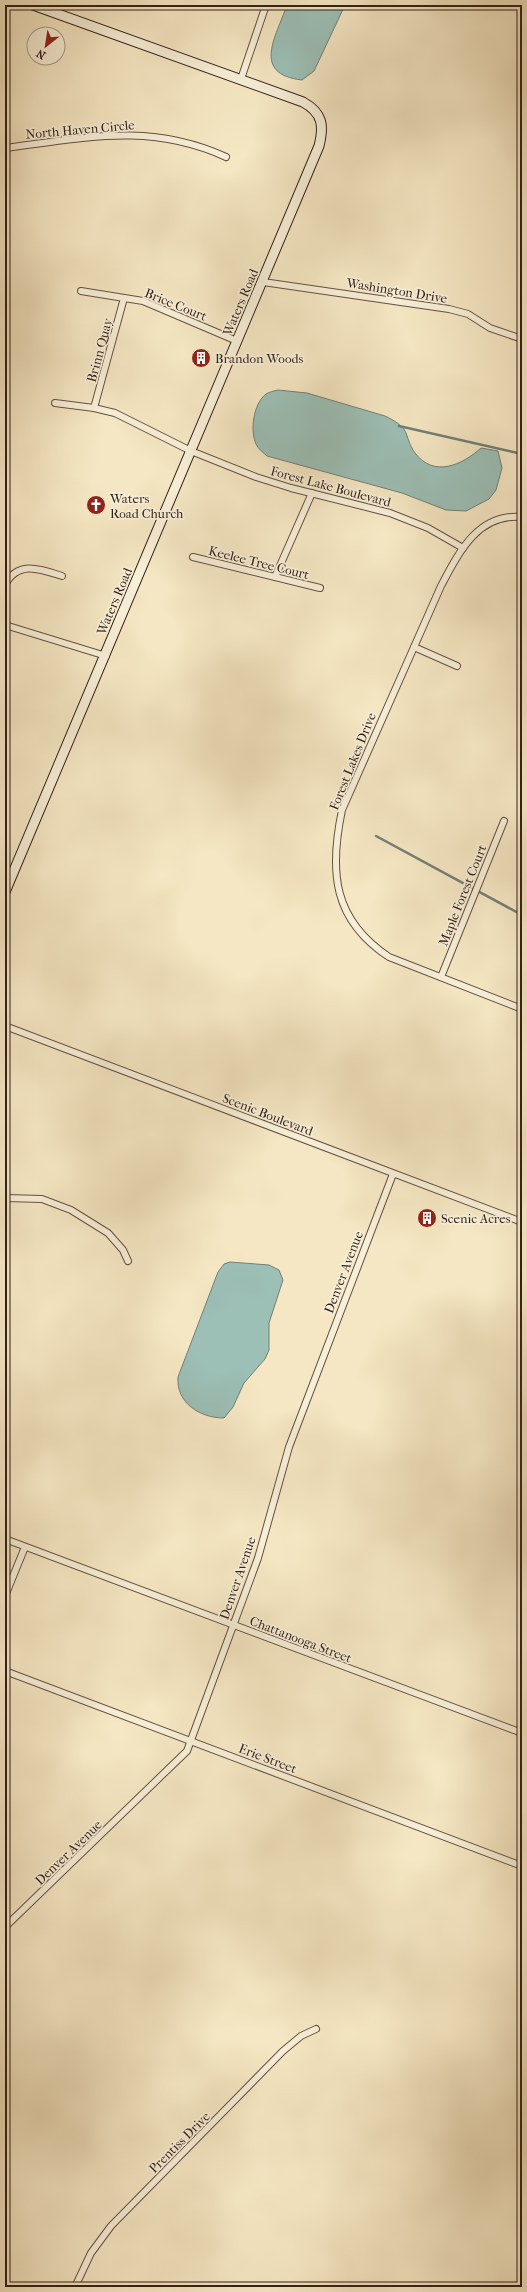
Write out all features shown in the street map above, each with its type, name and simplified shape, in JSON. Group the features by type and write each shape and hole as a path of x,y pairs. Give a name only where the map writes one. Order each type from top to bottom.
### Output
{"street":[{"name":"Waters Road","path":"5,892 263,282 319,146 323,126 320,116 309,106 241,79 33,5"},
{"path":"241,79 266,5"},
{"name":"North Haven Circle","path":"5,148 134,134 176,140 226,157"},
{"name":"Washington Drive","path":"263,282 449,309 468,314 490,328 522,339"},
{"name":"Brice Court","path":"81,291 143,301 237,341"},
{"name":"Brinn Quay","path":"94,408 124,298"},
{"name":"Forest Lake Boulevard","path":"55,403 94,408 126,418 191,450 256,477 404,518 428,528 463,548"},
{"path":"275,577 312,493"},
{"name":"Forest Lakes Drive","path":"522,517 514,516 487,523 477,531 463,548 441,586 342,810 338,838 337,883 347,916 363,937 389,957 522,1009"},
{"name":"Keelee Tree Court","path":"193,557 320,588"},
{"path":"5,585 15,573 30,567 62,576"},
{"path":"5,625 106,656"},
{"path":"414,647 457,666"},
{"name":"Maple Forest Court","path":"442,977 504,822"},
{"name":"Scenic Boulevard","path":"5,1026 522,1222"},
{"name":"Denver Avenue","path":"5,1927 182,1757 191,1740 258,1558 291,1441 393,1174"},
{"path":"5,1198 42,1199 71,1210 108,1233 123,1250 128,1261"},
{"name":"Chattanooga Street","path":"5,1539 522,1733"},
{"path":"5,1596 25,1546"},
{"name":"Erie Street","path":"5,1671 522,1866"},
{"name":"Prentiss Drive","path":"75,2287 91,2253 111,2226 283,2051 301,2036 316,2029"},
{"path":"517,2287 522,2284"}],"water":[{"path":"287,5 345,5 314,71 302,80 286,76 277,70 272,62 271,52 273,41"},
{"path":"278,390 307,393 385,416 400,425 405,430 415,453 423,461 431,465 439,467 457,464 481,448 498,451 502,468 496,490 489,499 466,511 446,510 402,493 267,456 256,444 254,439 254,418 258,404 262,398 267,393"},
{"path":"230,1262 269,1265 279,1270 283,1280 269,1323 269,1350 265,1359 244,1383 233,1407 224,1418 206,1415 191,1407 181,1394 178,1386 178,1377 218,1272 224,1264"}],"waterway":[{"path":"399,426 522,454"},
{"path":"376,836 522,915"}],"place":[{"name":"Brandon Woods","path":"201,358"},
{"name":"Waters Road Church","path":"96,505"},
{"name":"Scenic Acres","path":"427,1218"}]}
